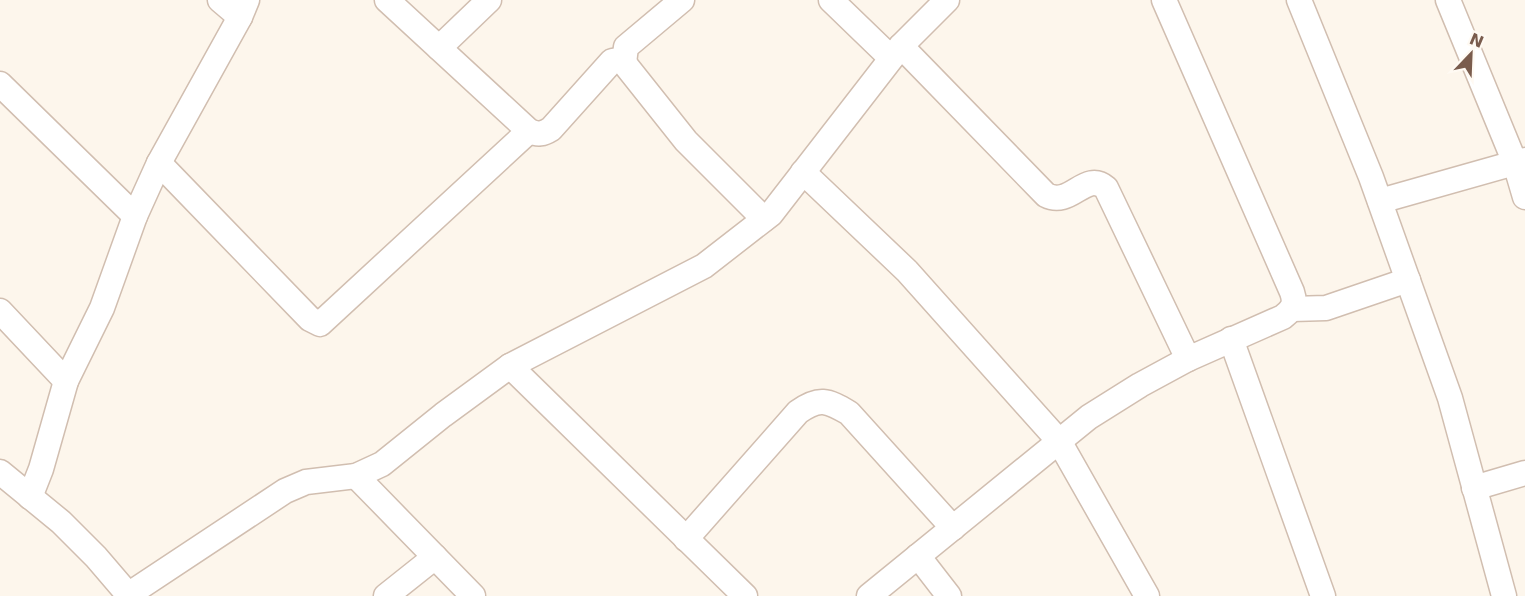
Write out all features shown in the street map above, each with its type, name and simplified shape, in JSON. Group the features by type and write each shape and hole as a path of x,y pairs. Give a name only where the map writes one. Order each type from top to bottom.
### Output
{"street":[{"path":"30,497 41,469 66,381 98,318 135,216 159,163 244,8 220,0"},
{"path":"387,0 529,131 537,134 543,134 551,129 612,61 618,60 624,63 686,141 764,219"},
{"path":"439,48 489,0"},
{"path":"624,63 626,47 682,0"},
{"path":"831,0 896,52 1046,195 1056,199 1063,198 1095,182 1106,188 1188,358"},
{"path":"0,472 61,522 128,594 285,490 306,482 356,476 382,464 442,415 510,366 704,266 771,214 896,52 947,0"},
{"path":"869,596 1089,417 1188,358 1283,317 1292,309 1295,300 1292,292 1164,0"},
{"path":"1299,0 1380,201 1450,398 1504,596"},
{"path":"1448,0 1520,161 1525,197"},
{"path":"0,84 135,216"},
{"path":"159,163 310,319 320,324 529,131"},
{"path":"1380,201 1520,161"},
{"path":"803,172 907,271 1059,441 1147,596"},
{"path":"1292,309 1326,308 1408,280"},
{"path":"0,311 66,381"},
{"path":"1232,339 1323,596"},
{"path":"510,366 745,596"},
{"path":"686,539 798,412 812,402 824,401 849,413 952,528"},
{"path":"1474,488 1525,473"},
{"path":"356,476 473,596"},
{"path":"918,556 949,596"},
{"path":"386,596 435,557"}]}
